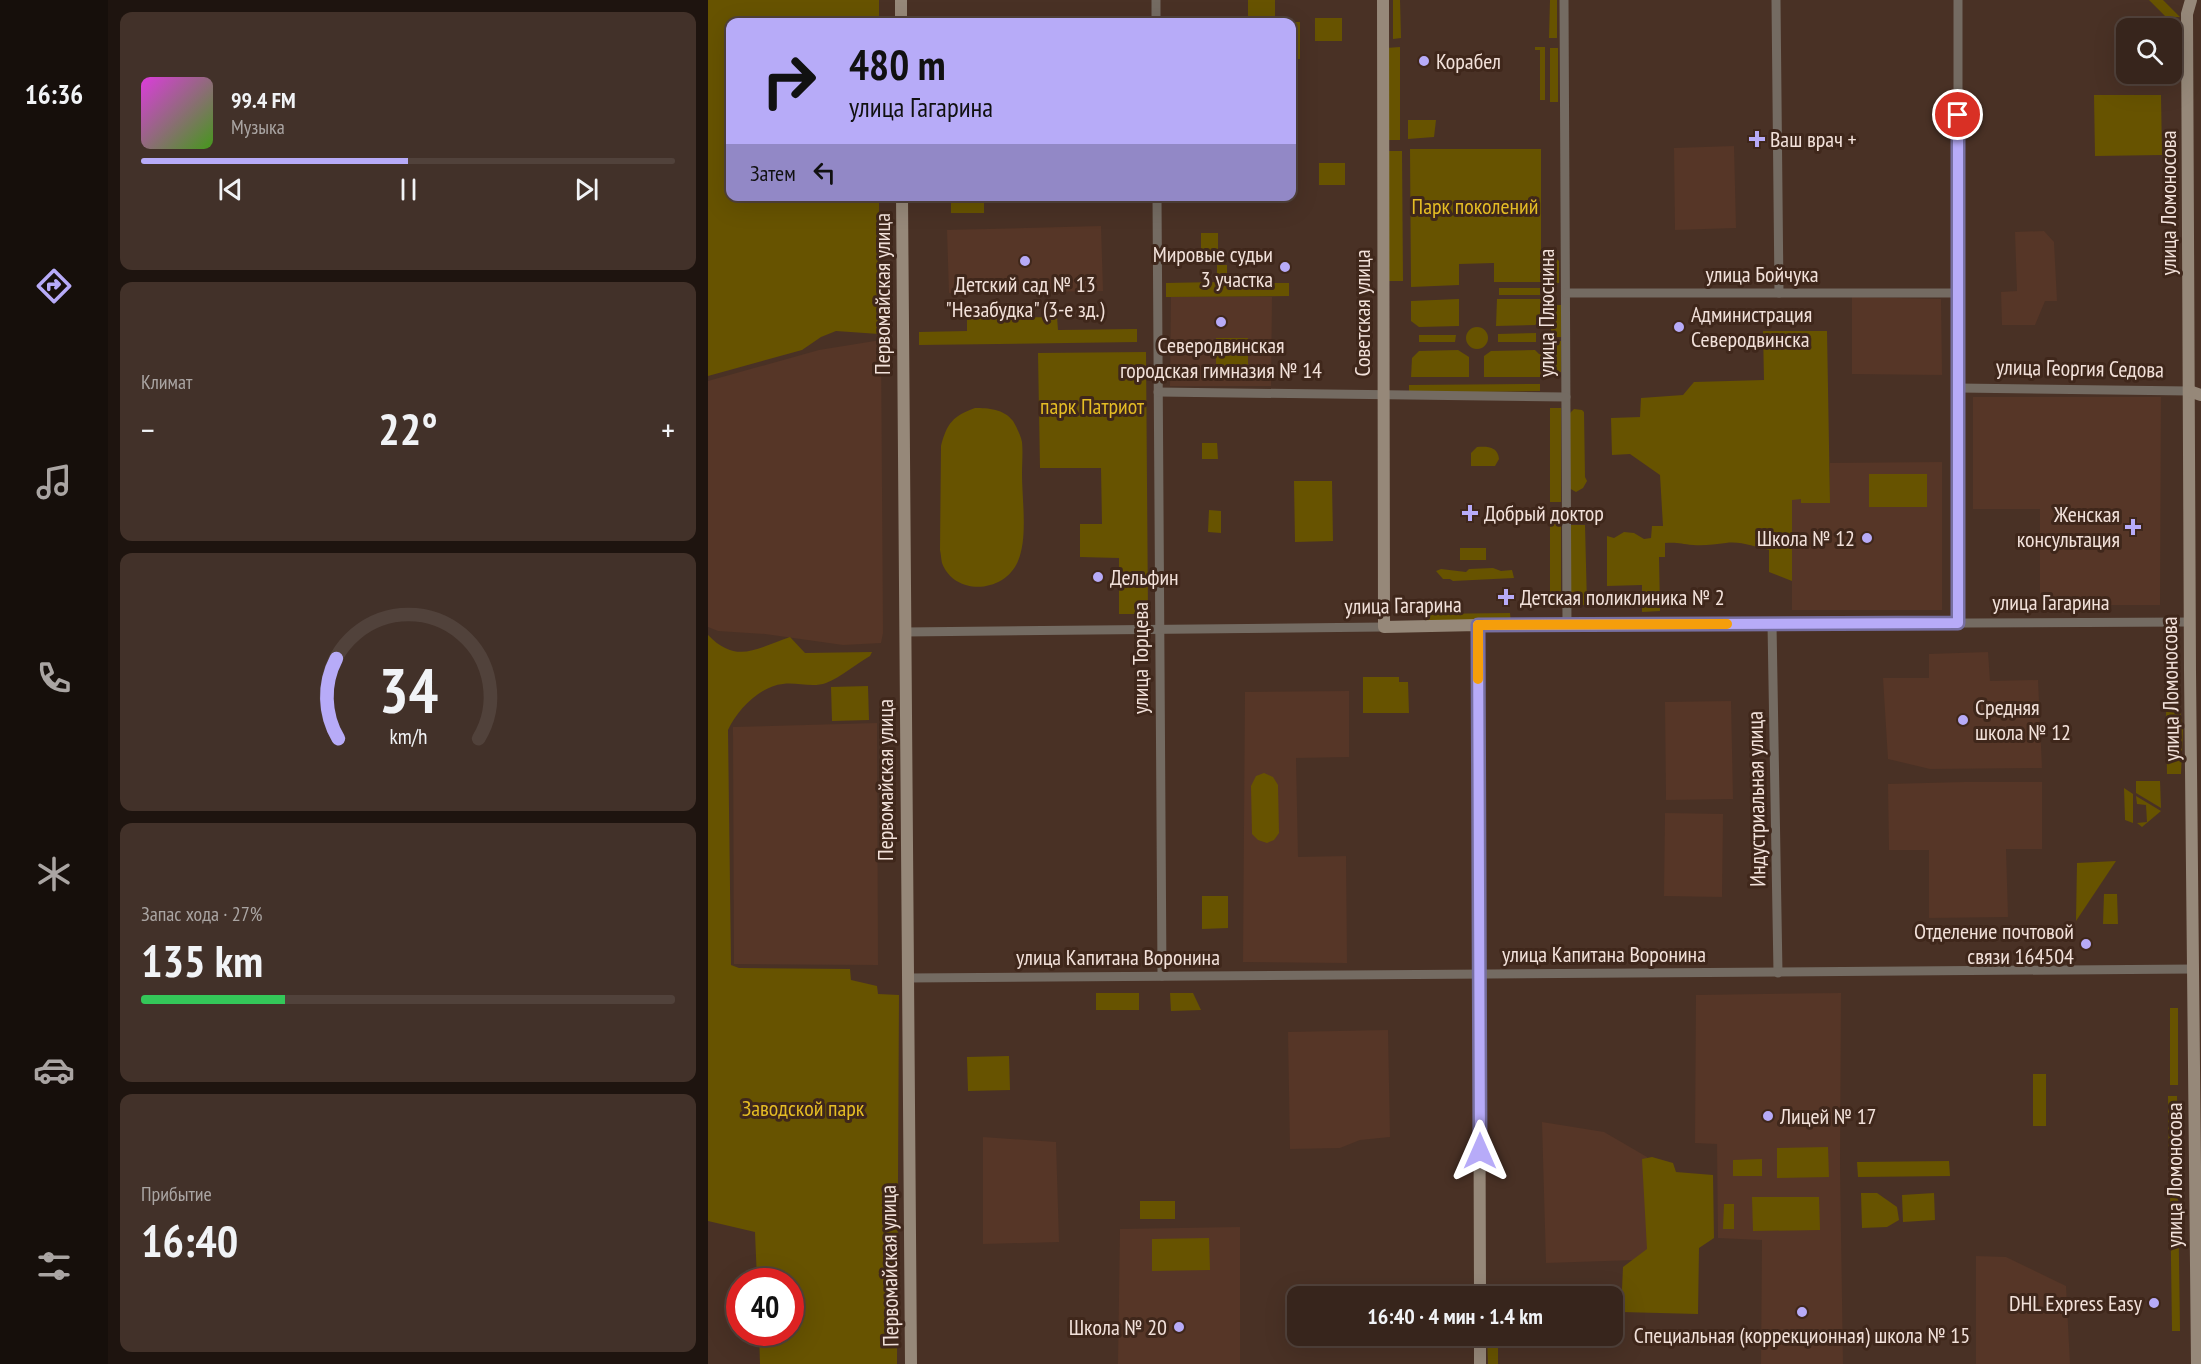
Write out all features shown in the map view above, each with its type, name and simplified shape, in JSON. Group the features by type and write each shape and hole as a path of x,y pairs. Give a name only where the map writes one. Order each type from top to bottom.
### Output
{"street":[{"path":"1156,0 1156,18"},
{"name":"Советская улица","path":"1383,0 1384,627"},
{"name":"улица Плюснина","path":"1564,0 1567,625"},
{"path":"1776,0 1779,293"},
{"path":"1958,0 1958,623"},
{"path":"2182,0 2187,14"},
{"path":"2187,14 2191,0"},
{"path":"901,1 902,18"},
{"name":"улица Ломоносова","path":"2187,14 2195,393 2190,622 2197,832 2194,969 2197,1364"},
{"name":"Первомайская улица","path":"903,201 911,1364"},
{"name":"улица Торцева","path":"1157,201 1162,976"},
{"name":"улица Бойчука","path":"1566,293 1958,293"},
{"name":"улица Георгия Седова","path":"1958,388 2195,393"},
{"path":"1158,392 1566,397"},
{"name":"улица Гагарина","path":"905,632 1478,625 2190,622"},
{"name":"Индустриальная улица","path":"1772,624 1778,973"},
{"path":"1478,625 1480,1286"},
{"name":"улица Капитана Воронина","path":"907,978 2194,969"},
{"path":"1480,1346 1480,1364"}],"shaded area":[{"path":"1734,146 1736,228 1675,230 1674,148"},
{"name":"Детский сад № 13 \"Незабудка\" (3-е зд.)","path":"1101,226 1103,291 949,293 947,230"},
{"path":"2044,231 2054,242 2057,301 2045,301 2035,325 2002,325 2001,292 2017,291 2015,232"},
{"name":"Северодвинская городская гимназия № 14","path":"1171,297 1272,297 1271,386 1170,386"},
{"path":"1852,297 1941,299 1942,375 1852,374"},
{"path":"881,340 883,633 881,643 843,645 765,634 718,631 708,627 708,381 819,350"},
{"path":"1973,397 2161,397 2160,605 2040,605 2040,509 1973,509"},
{"name":"Школа № 12","path":"1942,462 1942,610 1792,610 1792,499 1801,499 1801,503 1830,503 1830,463"},
{"name":"Средняя школа № 12","path":"1988,652 1990,681 2038,680 2042,768 1930,769 1888,759 1883,678 1929,678 1929,654"},
{"path":"1349,691 1349,757 1296,758 1298,857 1346,856 1347,963 1243,962 1245,692"},
{"path":"1731,701 1733,799 1666,800 1665,702"},
{"path":"877,723 878,965 734,964 733,727"},
{"path":"2042,782 2042,849 2006,849 2008,917 1929,918 1929,850 1889,850 1888,784"},
{"path":"1665,813 1723,814 1722,897 1664,896"},
{"name":"Лицей № 17","path":"1841,993 1840,1167 1843,1364 1761,1364 1762,1240 1718,1238 1717,1144 1695,1143 1696,995"},
{"path":"1388,1030 1390,1137 1360,1140 1340,1148 1290,1149 1288,1032"},
{"path":"1542,1122 1604,1132 1647,1157 1649,1253 1636,1260 1546,1263"},
{"path":"983,1137 1056,1142 1059,1242 983,1244"},
{"name":"Школа № 20","path":"1240,1227 1240,1364 1118,1364 1120,1229"},
{"path":"1976,1256 2006,1257 2066,1286 2070,1364 1976,1364"}],"green space":[{"path":"708,0 879,0 879,18 726,18 726,201 879,201 879,334 836,331 821,337 802,350 708,376"},
{"path":"1248,0 1275,0 1275,16 1248,16"},
{"path":"1393,0 1400,0 1401,38 1393,39"},
{"path":"1550,0 1557,0 1557,38 1549,38"},
{"path":"2149,0 2163,0 2180,17 2166,17"},
{"path":"1315,18 1342,18 1342,41 1315,41"},
{"path":"1296,22 1300,22 1300,59 1296,59"},
{"path":"1400,47 1400,140 1386,140 1386,48"},
{"path":"1535,47 1545,47 1545,100 1540,100 1540,50 1535,50"},
{"path":"1550,48 1558,48 1558,102 1550,102"},
{"path":"2094,95 2161,95 2162,155 2095,156"},
{"path":"1408,120 1436,120 1434,137 1408,139"},
{"name":"Парк поколений","path":"1410,149 1541,149 1541,282 1494,282 1494,263 1459,264 1459,285 1411,287"},
{"path":"1388,151 1402,151 1403,281 1389,281"},
{"path":"1319,163 1345,163 1345,185 1319,185"},
{"path":"951,201 984,201 984,213 951,213"},
{"path":"1201,233 1218,233 1218,252 1201,252"},
{"path":"1550,253 1559,261 1559,283 1550,283"},
{"path":"1217,265 1227,265 1227,283 1289,283 1289,296 1166,297 1166,283 1217,282"},
{"path":"1499,288 1540,288 1540,295 1499,295"},
{"path":"1459,299 1459,326 1419,327 1411,321 1411,301"},
{"path":"1497,299 1543,299 1542,319 1535,325 1496,326"},
{"path":"1551,305 1561,305 1561,337 1551,337"},
{"path":"1057,317 1058,330 1137,329 1137,342 919,345 919,332 967,331 967,318"},
{"path":"1477,327 1485,330 1488,338 1485,346 1477,349 1469,346 1466,338 1469,330"},
{"path":"1763,331 1827,331 1830,503 1801,503 1801,499 1792,500 1792,581 1769,572 1769,550 1737,543 1693,545 1665,543 1665,557 1659,557 1660,611 1642,612 1642,585 1607,586 1607,536 1614,538 1624,532 1634,533 1644,539 1651,538 1652,526 1663,526 1660,475 1630,454 1612,455 1611,418 1640,417 1641,398 1683,395 1694,382 1764,380"},
{"path":"1536,333 1536,342 1498,342 1498,334"},
{"path":"1419,335 1456,335 1455,342 1419,342"},
{"path":"1216,338 1248,338 1248,375 1216,375"},
{"path":"1551,341 1561,341 1561,372 1552,372"},
{"path":"1458,350 1469,357 1469,377 1411,377 1412,358 1419,351"},
{"path":"1535,350 1543,355 1544,377 1484,377 1484,356 1491,351"},
{"name":"парк Патриот","path":"1146,352 1148,614 1119,614 1119,558 1080,557 1080,524 1102,524 1101,468 1040,468 1038,353"},
{"path":"1540,384 1540,391 1409,393 1409,385"},
{"path":"975,408 996,410 1005,414 1013,421 1022,442 1024,530 1021,552 1012,572 992,585 980,587 958,582 948,574 942,563 940,550 941,446 952,421"},
{"path":"1550,408 1561,408 1561,502 1550,502"},
{"path":"1574,409 1584,412 1585,477 1587,481 1583,488 1576,492 1569,488 1569,414"},
{"path":"1202,443 1217,443 1218,459 1202,459"},
{"path":"1477,447 1489,447 1497,452 1499,459 1495,466 1471,466 1471,453"},
{"path":"1869,474 1927,474 1927,507 1869,507"},
{"path":"1294,481 1332,481 1333,541 1295,542"},
{"path":"1209,510 1221,511 1221,533 1208,532"},
{"path":"1550,511 1561,511 1561,605 1527,606 1527,598 1550,597"},
{"path":"1569,525 1585,525 1587,605 1570,605"},
{"path":"1460,548 1486,548 1486,560 1460,560"},
{"path":"1493,568 1501,571 1512,570 1514,578 1453,581 1443,579 1436,571 1441,569 1466,572 1469,569"},
{"path":"1510,613 1511,622 1426,621 1426,614"},
{"name":"Заводской парк","path":"708,635 728,650 738,652 757,649 790,637 805,653 872,652 870,656 826,683 783,684 766,689 743,707 728,730 731,965 739,968 850,969 851,980 877,986 878,994 899,995 897,1364 760,1364 759,1346 804,1346 804,1268 756,1268 755,1232 708,1221"},
{"path":"1363,677 1399,677 1399,682 1408,682 1409,713 1363,713"},
{"path":"868,686 869,720 832,721 831,687"},
{"path":"2166,710 2180,710 2183,728 2181,774 2167,774"},
{"path":"1264,773 1273,777 1278,785 1279,833 1274,840 1267,843 1258,840 1252,834 1251,786 1256,776"},
{"path":"2136,781 2160,781 2161,808 2136,793"},
{"path":"2124,788 2133,794 2133,823 2125,820"},
{"path":"2136,796 2161,811 2142,827 2137,823 2147,822 2146,805 2137,804"},
{"path":"2116,861 2076,921 2077,863"},
{"path":"2104,894 2117,894 2118,924 2103,924"},
{"path":"1202,896 1228,896 1228,928 1202,929"},
{"path":"1096,993 1139,993 1139,1010 1096,1010"},
{"path":"1170,993 1193,993 1201,1010 1171,1011"},
{"path":"2170,1008 2178,1008 2178,1085 2170,1085"},
{"path":"1009,1056 1010,1090 968,1091 967,1057"},
{"path":"2033,1074 2046,1074 2046,1126 2033,1126"},
{"path":"2168,1096 2177,1096 2178,1171 2169,1171"},
{"path":"1828,1147 1829,1177 1777,1178 1777,1148"},
{"path":"1652,1157 1673,1163 1676,1172 1713,1175 1714,1238 1699,1248 1698,1314 1623,1312 1623,1267 1647,1249 1642,1159"},
{"path":"1762,1159 1762,1176 1733,1176 1733,1160"},
{"path":"1949,1161 1950,1176 1858,1177 1857,1162"},
{"path":"2170,1186 2178,1186 2180,1331 2172,1331"},
{"path":"1861,1193 1877,1193 1897,1207 1899,1220 1887,1227 1862,1228"},
{"path":"1934,1193 1935,1220 1903,1222 1902,1195"},
{"path":"1752,1197 1819,1197 1820,1230 1753,1231"},
{"path":"1140,1201 1175,1201 1175,1219 1140,1219"},
{"path":"1724,1204 1734,1204 1734,1229 1723,1229"},
{"path":"1209,1238 1210,1270 1152,1271 1152,1239"},
{"path":"1487,1346 1498,1346 1498,1364 1488,1364"}],"slow traffic":[{"path":"1478,679 1478,625 1727,624"}],"place":[{"name":"Корабел","path":"1424,61"},
{"name":"Ваш врач +","path":"1757,139"},
{"name":"Детский сад № 13 \"Незабудка\" (3-е зд.)","path":"1025,261"},
{"name":"Мировые судьи 3 участка","path":"1285,267"},
{"name":"Северодвинская городская гимназия № 14","path":"1221,322"},
{"name":"Администрация Северодвинска","path":"1679,327"},
{"name":"Добрый доктор","path":"1470,513"},
{"name":"Женская консультация","path":"2133,527"},
{"name":"Школа № 12","path":"1867,538"},
{"name":"Дельфин","path":"1098,577"},
{"name":"Детская поликлиника № 2","path":"1506,597"},
{"name":"Средняя школа № 12","path":"1963,720"},
{"name":"Отделение почтовой связи 164504","path":"2086,944"},
{"name":"Лицей № 17","path":"1768,1116"},
{"name":"DHL Express Easy","path":"2154,1303"},
{"name":"Специальная (коррекционная) школа № 15","path":"1802,1312"},
{"name":"Школа № 20","path":"1179,1327"}],"route":[{"path":"1480,1151 1478,625 1958,623 1958,115"}]}
